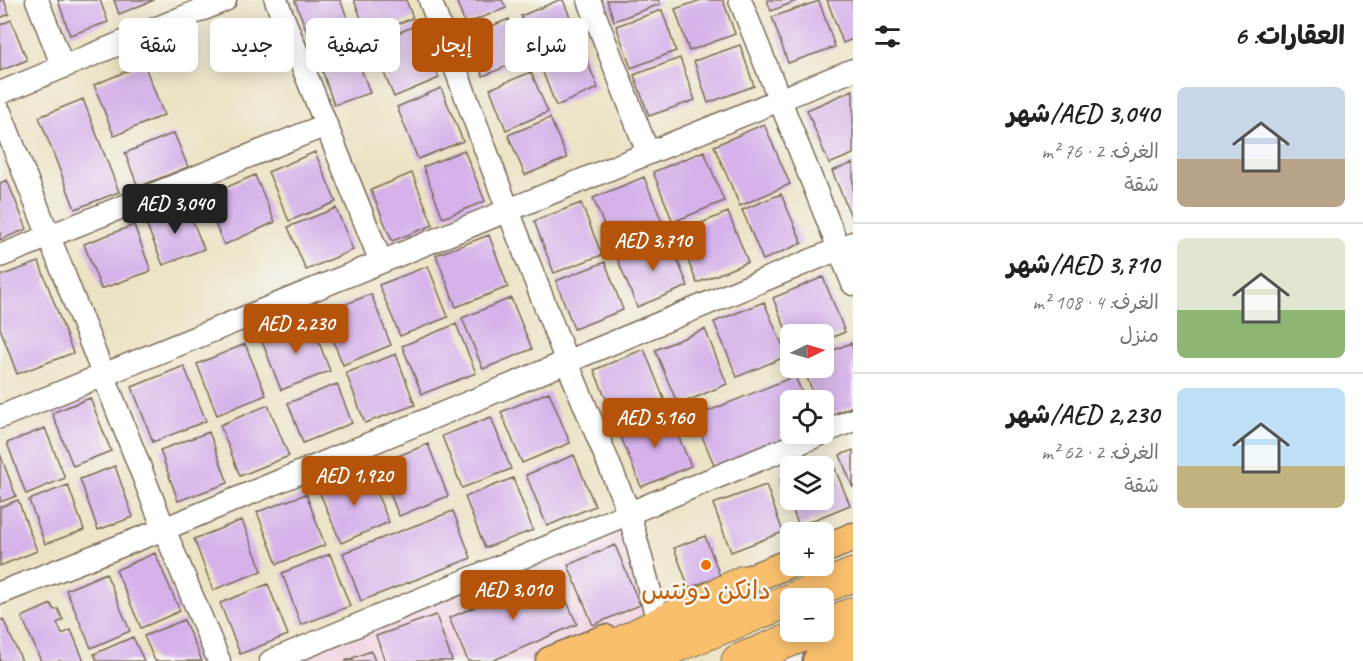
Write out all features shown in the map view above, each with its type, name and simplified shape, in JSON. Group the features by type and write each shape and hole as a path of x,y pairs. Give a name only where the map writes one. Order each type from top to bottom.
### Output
{"highway":[{"path":"820,588 853,575"},
{"path":"585,661 744,582"},
{"path":"638,661 780,604"},
{"path":"834,622 853,614"},
{"path":"738,661 785,642"}],"main road":[{"path":"834,545 853,537"},
{"path":"550,661 780,567"},
{"path":"817,661 853,645"}],"street":[{"path":"37,0 63,66"},
{"path":"0,93 225,0"},
{"path":"276,0 381,262"},
{"path":"430,0 508,210 629,513 657,618"},
{"path":"589,0 648,153"},
{"path":"740,0 779,100 846,246 853,284"},
{"path":"0,417 853,70"},
{"path":"0,112 164,529 219,661"},
{"path":"0,256 326,125"},
{"path":"0,593 164,529 846,246"},
{"path":"834,428 853,420"},
{"path":"272,661 795,444"}],"shaded area":[{"path":"625,518 662,610 534,661 287,661"}],"building":[{"path":"0,0 4,0 9,14 0,18"},
{"path":"58,0 100,0 108,22 70,35"},
{"path":"114,0 154,0 119,14"},
{"path":"340,0 347,18 306,18 306,29 295,1"},
{"path":"354,0 406,0 413,18 400,23 400,18 361,18"},
{"path":"456,0 502,0 506,8 480,18 463,18"},
{"path":"563,0 570,18 522,18 521,16"},
{"path":"607,0 658,0 660,4 614,21"},
{"path":"701,0 723,0 735,34 689,51 675,9"},
{"path":"767,0 799,0 771,11"},
{"path":"827,0 853,0 853,39 843,43"},
{"path":"819,1 835,47 788,63 772,17"},
{"path":"662,10 676,51 631,68 616,26"},
{"path":"11,20 27,60 0,71 0,25"},
{"path":"505,21 505,67 493,72 493,25"},
{"path":"412,27 412,72 437,72 439,78 394,97 384,72 400,72 400,32"},
{"path":"740,45 754,86 708,103 694,61"},
{"path":"680,58 695,100 649,116 634,75"},
{"path":"588,63 598,88 556,106 543,72 588,72"},
{"path":"125,72 147,72 164,115 114,136 94,85"},
{"path":"323,72 362,72 370,93 334,105"},
{"path":"481,72 493,72 483,76"},
{"path":"531,72 548,112 506,130 490,89"},
{"path":"441,88 463,141 418,159 397,107"},
{"path":"853,90 853,154 829,164 807,110"},
{"path":"83,99 119,192 75,209 39,117"},
{"path":"550,118 567,158 525,175 508,135"},
{"path":"764,124 790,184 740,206 714,146"},
{"path":"174,133 188,167 138,187 125,153"},
{"path":"464,150 485,201 443,218 423,167"},
{"path":"704,151 724,201 673,222 653,172"},
{"path":"315,152 336,202 289,221 268,172"},
{"path":"853,163 853,221 832,171"},
{"path":"412,173 433,225 392,241 371,190"},
{"path":"255,175 275,222 224,245 204,197"},
{"path":"644,177 664,227 613,247 593,198"},
{"path":"7,180 27,229 0,240 0,183"},
{"path":"781,194 802,243 763,260 742,210"},
{"path":"581,203 602,255 554,273 534,221"},
{"path":"186,204 204,249 163,265 145,221"},
{"path":"336,208 353,250 306,270 288,227"},
{"path":"728,212 748,262 697,283 677,233"},
{"path":"134,225 151,271 101,289 84,244"},
{"path":"489,235 508,287 456,307 436,255"},
{"path":"668,237 688,286 637,307 617,258"},
{"path":"39,262 73,353 17,374 0,328 0,276"},
{"path":"605,262 623,310 574,329 556,281"},
{"path":"428,266 448,317 400,336 379,285"},
{"path":"823,277 845,332 834,337 834,324 784,324 773,298"},
{"path":"371,294 391,345 343,365 322,314"},
{"path":"511,298 532,349 483,369 462,318"},
{"path":"764,302 780,340 780,359 737,377 714,322"},
{"path":"310,319 330,371 281,390 261,339"},
{"path":"456,324 476,373 422,394 402,346"},
{"path":"705,329 727,384 678,405 655,350"},
{"path":"851,343 853,349 853,406 834,414 834,390 812,390 807,378 834,378 834,350"},
{"path":"245,344 266,395 217,415 197,364"},
{"path":"644,349 666,404 617,425 594,370"},
{"path":"396,354 415,405 365,423 346,373"},
{"path":"184,366 206,421 153,442 132,387"},
{"path":"790,378 796,378 801,390 780,390 780,440 715,467 694,417"},
{"path":"337,384 352,423 303,443 288,403"},
{"path":"549,392 570,443 522,463 501,412"},
{"path":"90,398 111,451 73,466 52,413"},
{"path":"268,405 289,456 240,476 220,425"},
{"path":"668,412 691,466 641,487 619,432"},
{"path":"491,417 511,469 462,488 442,436"},
{"path":"45,428 65,478 26,494 7,443"},
{"path":"209,432 228,483 178,501 160,450"},
{"path":"428,444 448,496 399,516 378,464"},
{"path":"853,450 853,488 840,455"},
{"path":"0,454 16,496 0,502"},
{"path":"574,455 595,506 547,526 526,475"},
{"path":"115,466 133,517 98,530 80,479"},
{"path":"834,466 850,505 809,522 797,522 792,510 834,510"},
{"path":"367,471 389,522 341,543 319,491"},
{"path":"513,478 533,530 485,548 465,497"},
{"path":"68,485 84,530 45,544 29,500"},
{"path":"766,485 780,524 780,533 731,552 713,504"},
{"path":"306,494 325,545 277,564 257,512"},
{"path":"18,500 37,551 0,566 0,507"},
{"path":"453,511 471,558 361,601 343,553"},
{"path":"242,520 262,571 213,590 194,539"},
{"path":"705,536 720,576 689,588 674,548"},
{"path":"615,545 640,605 593,625 568,565"},
{"path":"155,553 180,611 141,628 116,570"},
{"path":"330,554 350,606 301,625 282,573"},
{"path":"106,573 130,631 91,648 66,590"},
{"path":"554,573 577,624 492,661 468,661 449,618"},
{"path":"268,584 288,635 240,654 220,603"},
{"path":"51,604 54,610 58,609 63,620 57,623 62,634 71,630 84,661 41,661 22,617"},
{"path":"436,615 452,661 385,661 376,636"},
{"path":"3,619 22,661 0,661 0,621"},
{"path":"184,620 202,661 155,661 144,636"},
{"path":"133,637 144,661 97,661 94,654"},
{"path":"371,651 375,661 345,661"}],"place":[{"name":"دانكن دونتس","path":"706,565"}]}
